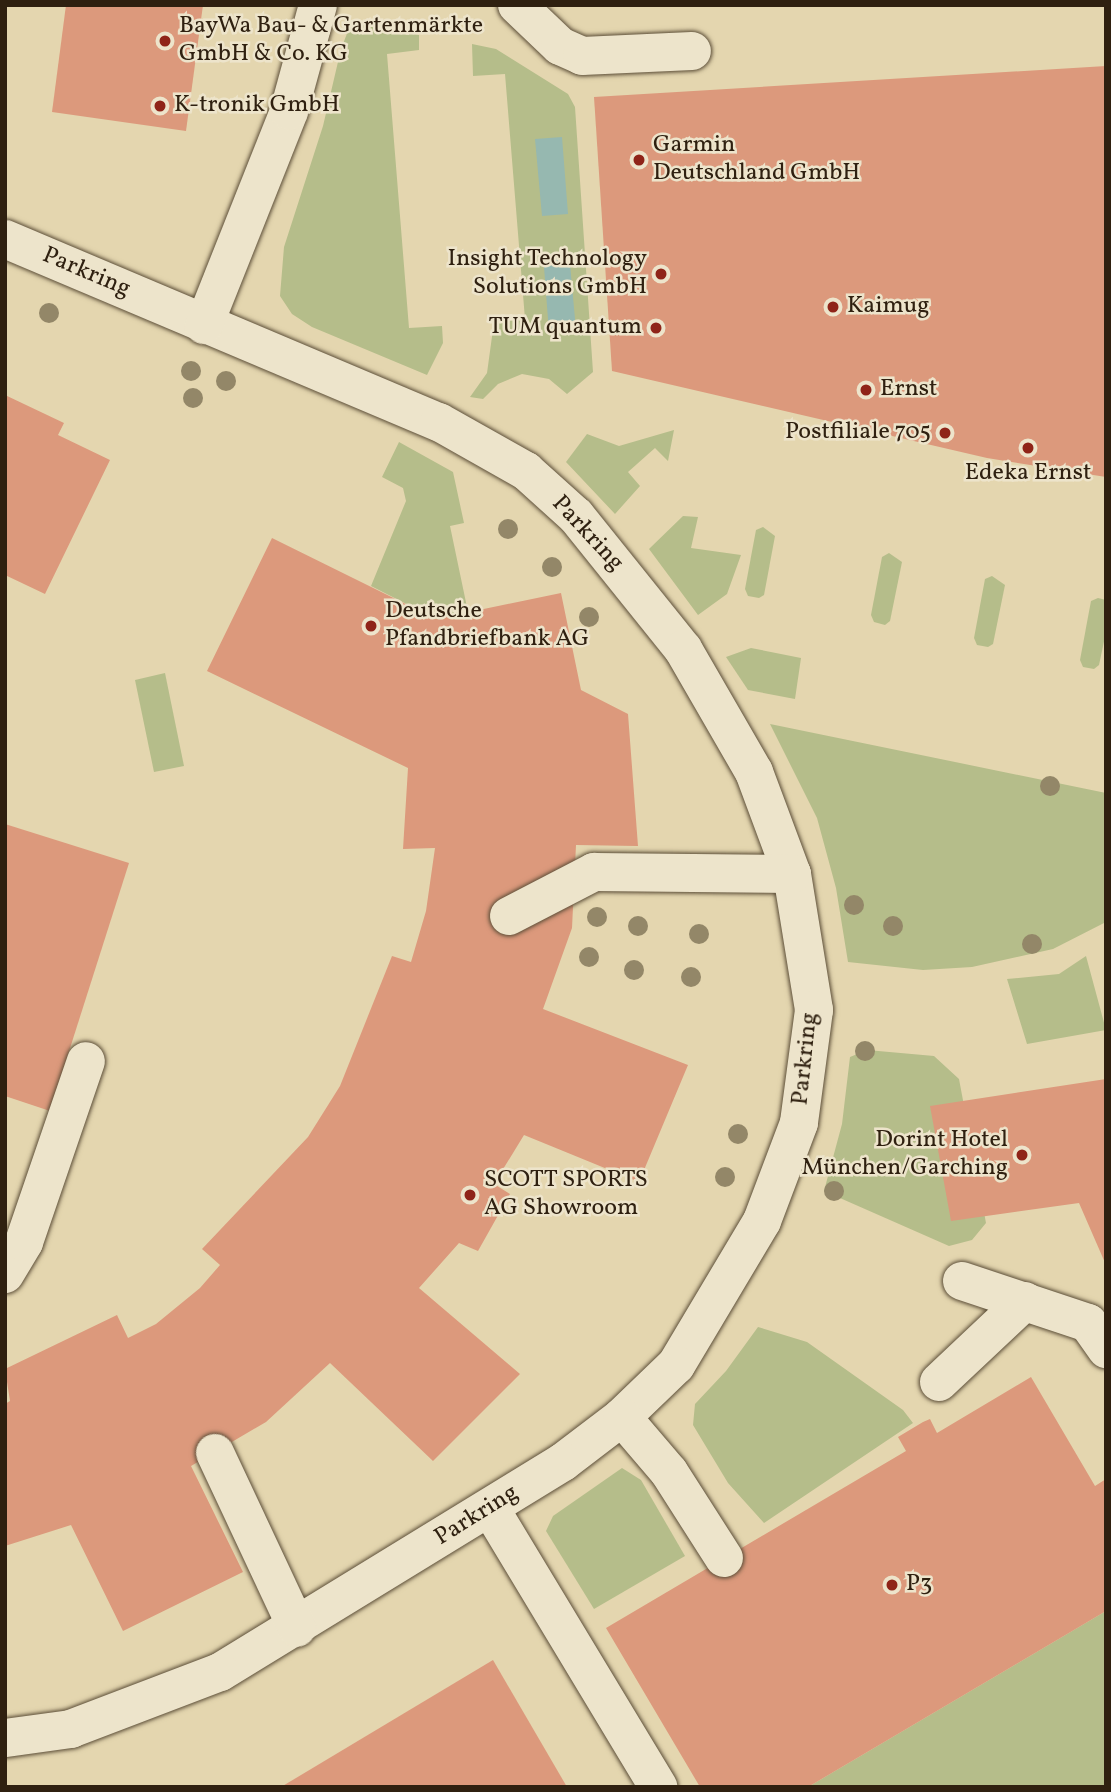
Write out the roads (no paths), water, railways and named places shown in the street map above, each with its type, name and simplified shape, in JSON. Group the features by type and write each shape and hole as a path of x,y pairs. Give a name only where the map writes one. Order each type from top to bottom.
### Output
{"street":[{"path":"204,325 289,111 318,5"},
{"path":"517,5 560,46 582,57 692,51"},
{"name":"Parkring","path":"5,239 439,422 526,471 576,516 683,649 726,717 754,772 792,874 814,1010 799,1123 762,1221 715,1305 676,1365 622,1417 490,1508 298,1628 220,1672 163,1697 71,1729 5,1738"},
{"path":"509,916 594,872 792,874"},
{"path":"5,1274 24,1242 86,1061"},
{"path":"962,1281 1088,1323 1106,1349"},
{"path":"939,1382 1025,1301"},
{"path":"622,1417 669,1472 724,1559"},
{"path":"215,1452 298,1628"},
{"path":"490,1508 658,1787"}],"water":[{"path":"562,137 568,214 542,216 535,139"},
{"path":"569,253 576,330 549,332 543,254"}],"place":[{"name":"BayWa Bau- & Gartenmärkte GmbH & Co. KG","path":"165,41"},
{"name":"K-tronik GmbH","path":"160,106"},
{"name":"Garmin Deutschland GmbH","path":"639,160"},
{"name":"Insight Technology Solutions GmbH","path":"661,274"},
{"name":"Kaimug","path":"833,307"},
{"name":"TUM quantum","path":"656,328"},
{"name":"Ernst","path":"866,390"},
{"name":"Postfiliale 705","path":"945,433"},
{"name":"Edeka Ernst","path":"1028,448"},
{"name":"Deutsche Pfandbriefbank AG","path":"371,626"},
{"name":"Dorint Hotel München/Garching","path":"1022,1155"},
{"name":"SCOTT SPORTS AG Showroom","path":"470,1195"},
{"name":"P3","path":"892,1585"}]}
